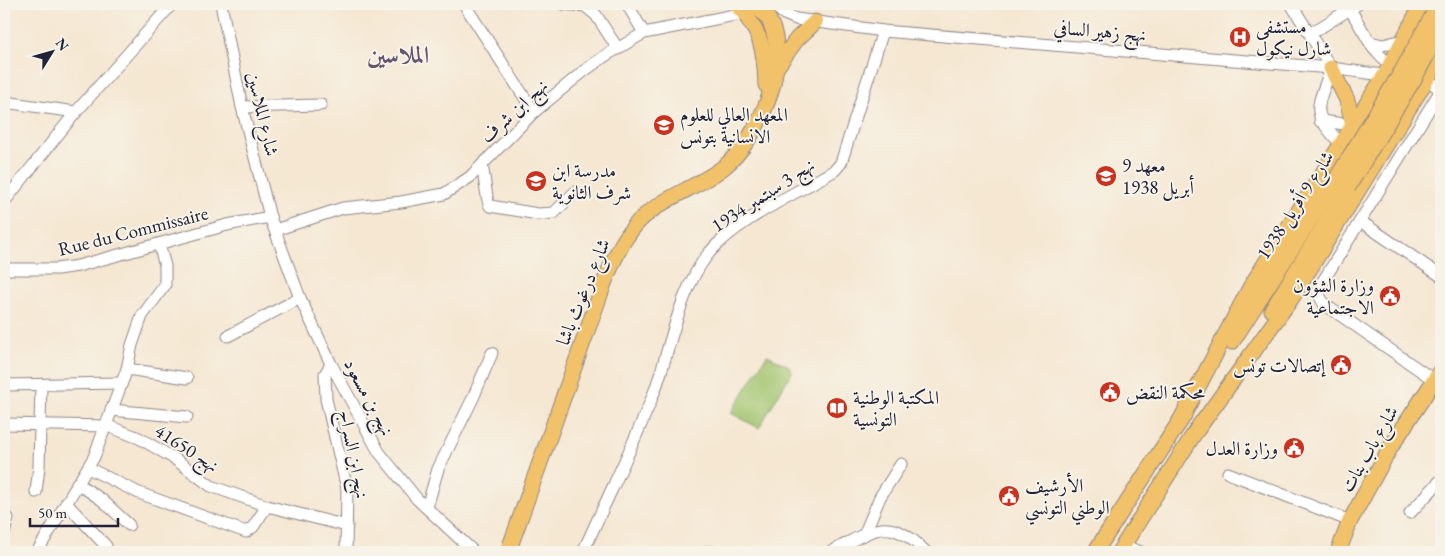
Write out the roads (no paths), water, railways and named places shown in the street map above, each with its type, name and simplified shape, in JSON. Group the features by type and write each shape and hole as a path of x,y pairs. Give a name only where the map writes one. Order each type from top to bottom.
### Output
{"main road":[{"name":"شارع 9 أفريل 1938","path":"1179,423 1251,286 1387,70 1422,4"},
{"name":"شارع 9 أفريل 1938","path":"1197,430 1342,184 1439,4"},
{"name":"شارع درغوث باشا","path":"508,552 606,278 621,244 641,219 655,208 709,178 736,155 756,129 774,79 775,36 768,19 756,6"},
{"name":"شارع درغوث باشا","path":"756,6 755,27 765,58 766,99"},
{"path":"775,70 793,44 815,22"},
{"name":"شارع 9 أفريل 1938","path":"1095,552 1179,423 1415,77 1441,28"},
{"path":"1404,39 1414,60 1428,79"},
{"name":"شارع 9 أفريل 1938","path":"1121,549 1171,468 1291,300 1441,56"},
{"path":"1331,68 1347,100 1353,125"},
{"name":"شارع باب بنات","path":"1338,552 1350,521 1390,448 1438,375"}],"street":[{"path":"4,202 76,112 172,4"},
{"name":"شارع الملاسين","path":"220,4 242,107 275,230"},
{"path":"464,4 534,112"},
{"path":"564,4 585,6 596,15 618,49"},
{"path":"627,4 644,33"},
{"path":"1292,4 1331,68 1318,109 1320,121 1341,144"},
{"name":"نهج ابن شرف","path":"275,230 343,208 401,202 444,194 470,177 534,112 584,71 644,33 756,6"},
{"name":"نهج زهير السافي","path":"756,6 790,17 815,22 883,30 1331,68 1387,70 1428,79"},
{"path":"1310,34 1354,6 1370,42 1387,70"},
{"name":"نهج 3 سبتمبر 1934","path":"583,552 646,412 671,333 694,279 709,253 731,233 839,166 846,154 883,30"},
{"path":"1370,42 1390,44 1404,39"},
{"path":"1428,79 1441,90 1320,286 1320,299 1438,375"},
{"path":"4,102 76,112"},
{"path":"242,107 321,105"},
{"path":"1320,121 1353,125"},
{"path":"482,165 486,181 486,200 490,206 538,214 554,213 575,192"},
{"name":"Rue du Commissaire","path":"4,269 57,269 218,228 270,217"},
{"path":"1360,221 1441,276"},
{"name":"نهج بن مسعود","path":"275,230 300,298 331,364 379,452 400,481 474,552"},
{"path":"37,552 77,483 88,468 108,426 111,410 127,369 132,345 142,316 165,285 165,266 159,244"},
{"path":"228,336 300,298"},
{"path":"427,507 438,469 473,398 492,353"},
{"name":"نهج ابن السراج","path":"331,364 325,374 326,399 347,489 348,526 346,552"},
{"path":"127,369 187,378"},
{"path":"4,385 41,385 75,382 121,383"},
{"path":"36,492 39,467 38,426 41,385"},
{"path":"111,410 186,417"},
{"name":"نهج 41650","path":"4,424 108,426 139,438 175,460 211,486 267,506 348,526"},
{"path":"864,535 880,497 902,464"},
{"path":"88,468 139,493 246,532 254,527 267,506"},
{"path":"1228,473 1350,521"},
{"path":"1410,513 1441,480"},
{"path":"77,483 102,500 129,525"},
{"path":"66,503 106,546"},
{"path":"4,533 8,518"},
{"path":"831,552 864,535 884,528 897,529 911,537 926,552"},
{"path":"1121,549 1141,552"},
{"path":"706,552 714,552"}],"place":[{"name":"مستشفى شارل نيكول","path":"1240,37"},
{"name":"المعهد العالي للعلوم الانسانية بتونس","path":"664,125"},
{"name":"معهد 9 أبريل 1938","path":"1106,176"},
{"name":"مدرسة ابن شرف الثانوية","path":"536,181"},
{"name":"وزارة الشؤون الاجتماعية","path":"1390,296"},
{"name":"إتصالات تونس","path":"1341,365"},
{"name":"محكمة النقض","path":"1110,392"},
{"name":"المكتبة الوطنية التونسية","path":"837,408"},
{"name":"وزارة العدل","path":"1294,448"},
{"name":"الأرشيف الوطني التونسي","path":"1009,496"}],"district":[{"name":"الملاسين","path":"398,54"}]}
